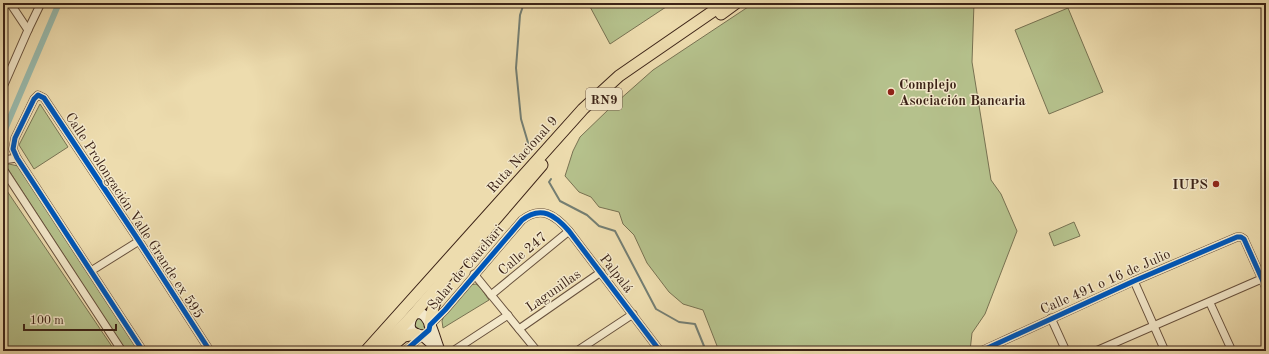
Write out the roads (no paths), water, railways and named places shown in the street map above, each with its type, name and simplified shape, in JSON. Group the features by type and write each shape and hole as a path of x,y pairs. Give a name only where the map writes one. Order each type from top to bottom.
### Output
{"main road":[{"name":"Ruta Nacional 9","path":"366,351 583,109 619,76 725,3"},
{"name":"Ruta Nacional 9","path":"379,351 413,315 562,141 599,104 634,73 736,3"},
{"path":"394,321 413,315 420,299 458,253 464,243"},
{"path":"430,325 434,302 460,260"},
{"path":"387,351 400,338 414,333"}],"street":[{"path":"10,3 28,30"},
{"path":"3,87 41,3"},
{"name":"Calle Prolongación Valle Grande ex 595","path":"17,158 13,149 15,138 34,99 38,95 44,98 139,240 210,351"},
{"path":"3,160 17,158 143,351"},
{"path":"3,169 122,351"},
{"name":"Salar de Cauchari","path":"414,333 429,330 430,325 445,310 474,274 522,220 534,213 542,212 550,215"},
{"name":"Palpalá","path":"550,215 562,223 569,231 660,351"},
{"name":"Calle 247","path":"491,295 569,231"},
{"name":"Calle 491 o 16 de Julio","path":"981,351 1134,281 1237,237 1244,239 1264,278"},
{"path":"91,271 139,240"},
{"name":"Lagunillas","path":"519,329 601,272"},
{"path":"474,274 537,351"},
{"path":"1096,351 1264,278 1266,288"},
{"path":"1134,281 1165,351"},
{"path":"1210,302 1232,351"},
{"path":"419,313 424,315 428,320 439,350 414,333 410,320 413,315 419,313"},
{"path":"577,351 633,314"},
{"path":"452,351 508,316"},
{"path":"1051,318 1066,351"},
{"name":"Salar de Cauchari","path":"406,350 414,333"},
{"name":"Salar de Cauchari","path":"406,350 414,333"}],"waterway":[{"path":"3,134 59,3"},
{"path":"524,3 520,15 516,68 521,119 529,146"},
{"path":"551,179 549,182 560,201 587,215 599,226 615,231 656,309 679,322 695,324 706,351"}],"place":[{"name":"Complejo Asociación Bancaria","path":"891,92"},
{"name":"IUPS","path":"1216,184"}]}
